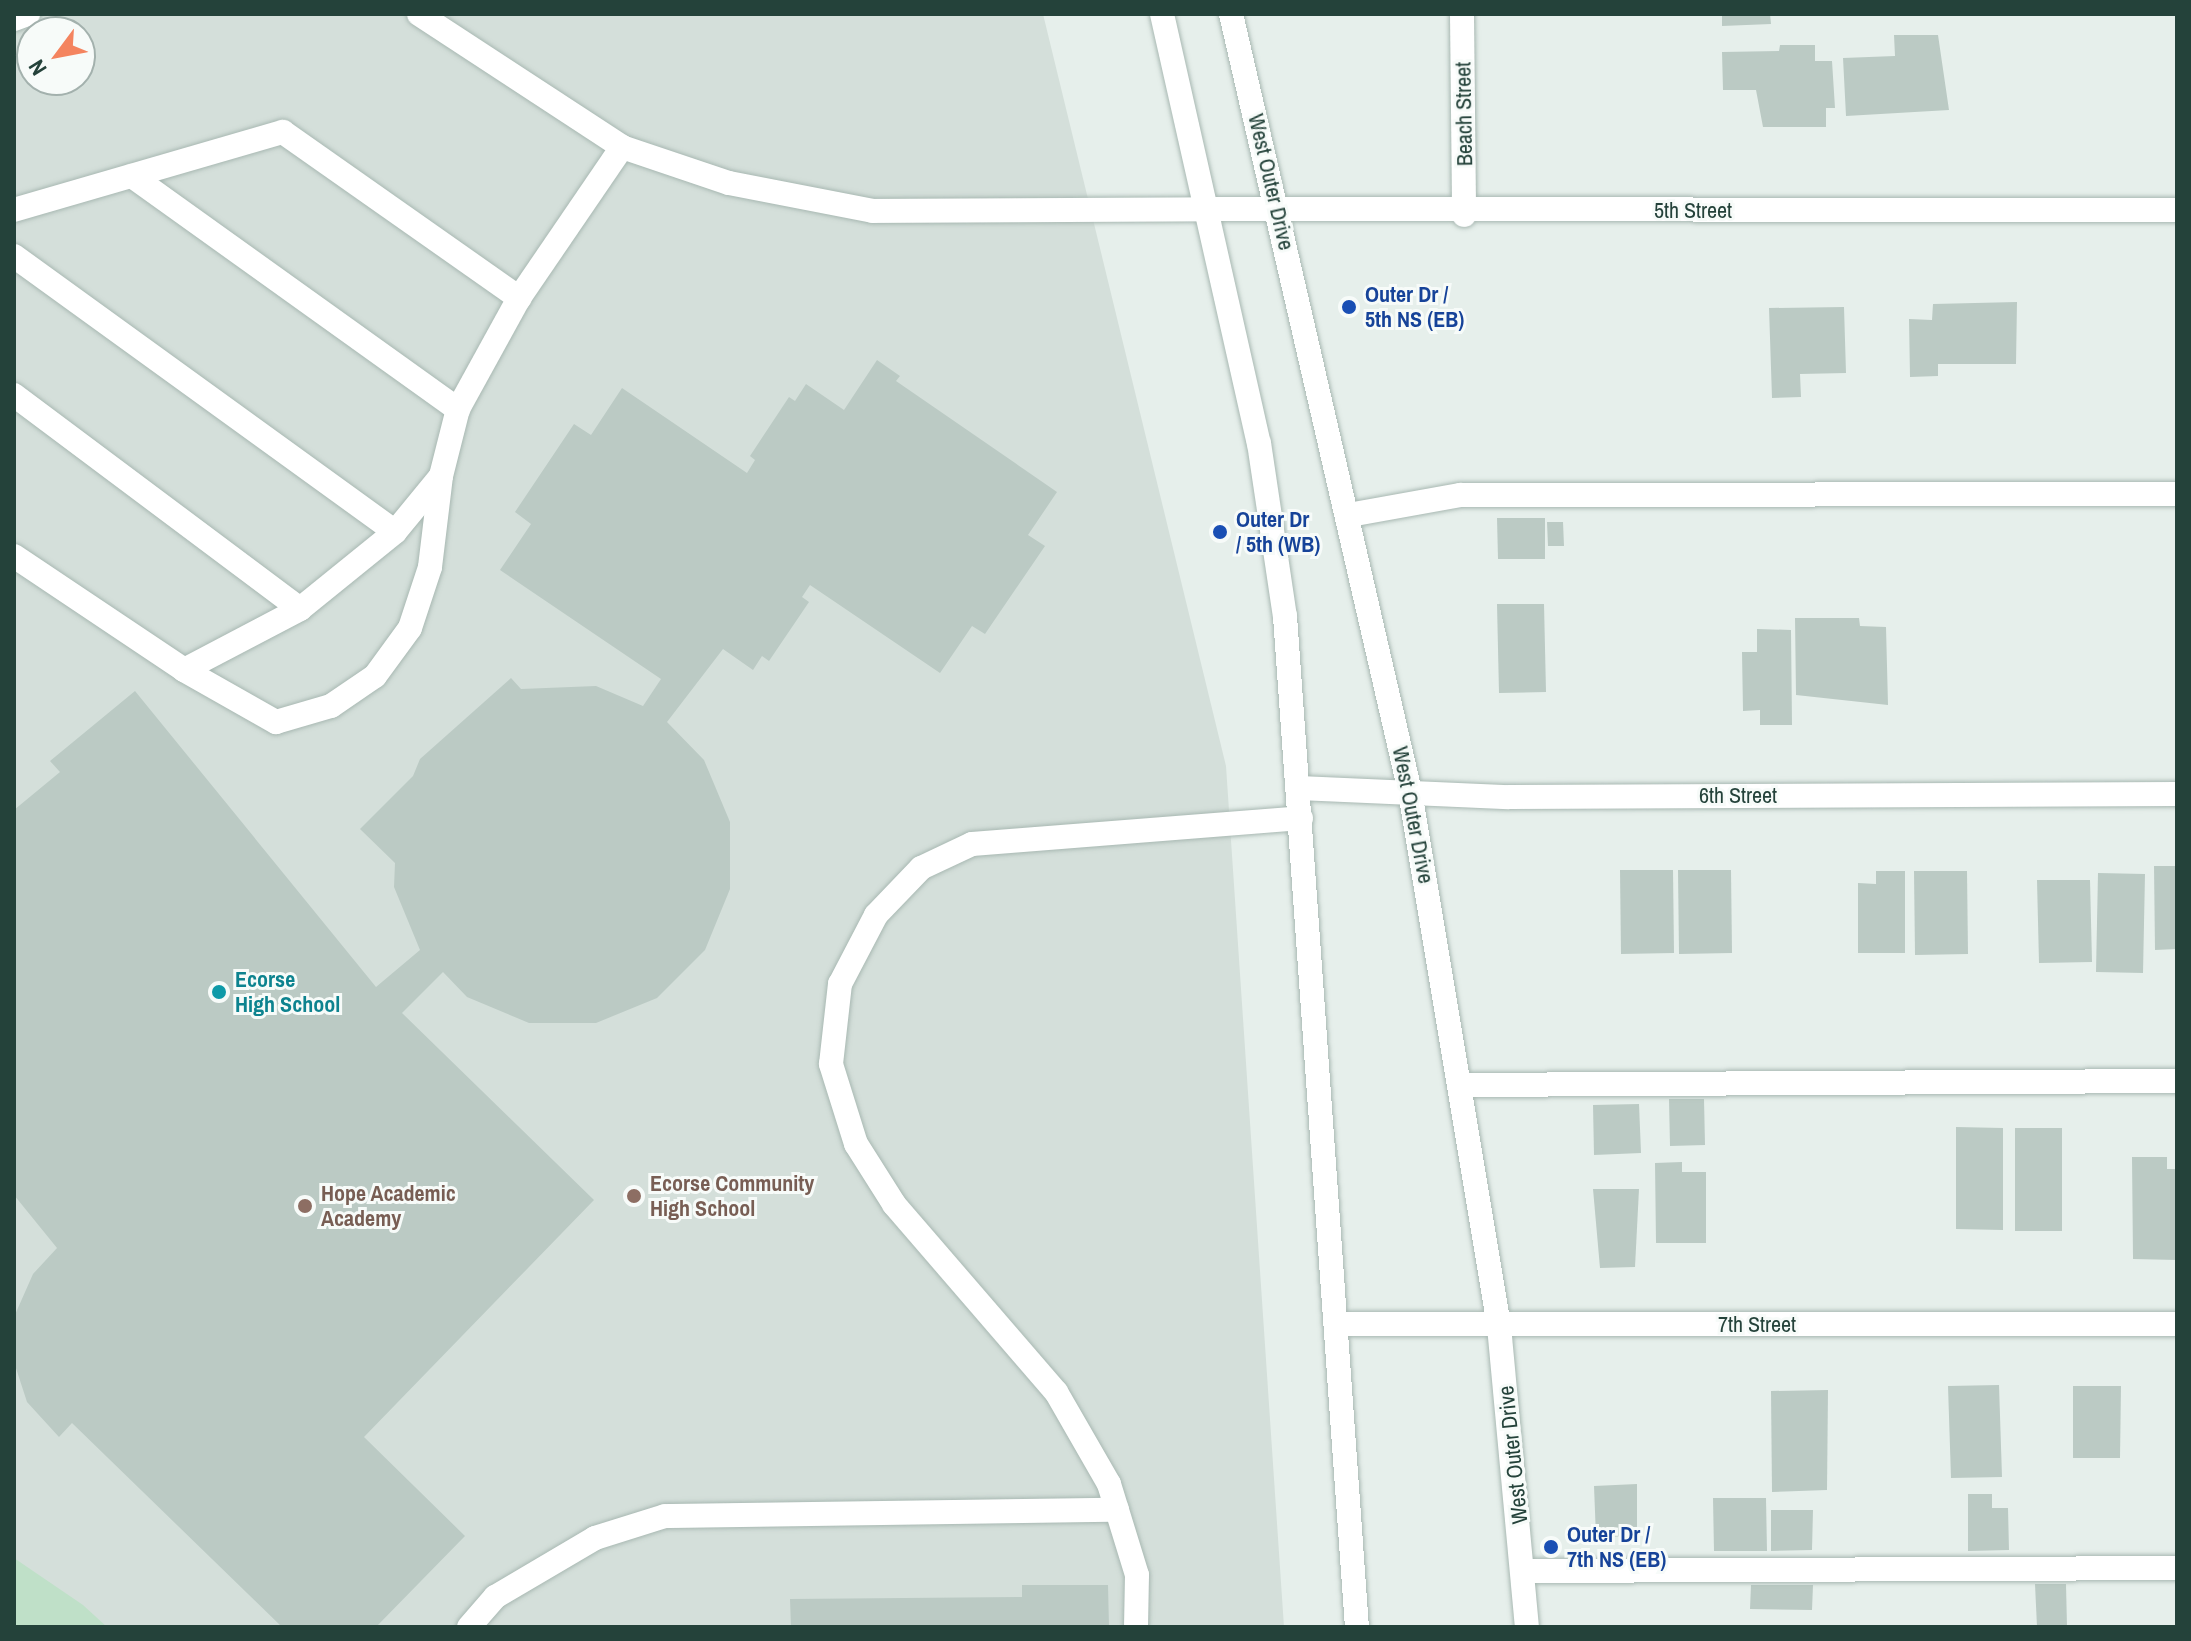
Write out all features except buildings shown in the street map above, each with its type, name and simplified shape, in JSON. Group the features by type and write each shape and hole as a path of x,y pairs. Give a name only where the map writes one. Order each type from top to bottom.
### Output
{"main road":[{"path":"14,19 28,14"},
{"name":"5th Street","path":"419,14 622,147 729,183 873,211 1209,209 1464,215 2177,210"},
{"path":"1162,14 1209,209 1259,443 1285,616 1357,1627"},
{"name":"West Outer Drive","path":"1231,14 1349,515 1410,792 1499,1326 1525,1571 1527,1627"},
{"name":"Beach Street","path":"1462,14 1464,215"},
{"path":"14,210 283,132 519,298"},
{"path":"14,556 184,670 276,722 331,706 375,676 410,628 426,579 441,476 458,409 519,298 622,147"},
{"path":"132,176 458,409"},
{"path":"14,256 395,532"},
{"path":"14,395 300,609"},
{"path":"184,670 300,609 395,532 441,476"},
{"path":"1349,515 1460,495 2177,494"},
{"name":"6th Street","path":"1299,788 1410,792 2177,794"},
{"path":"1136,1627 1137,1575 1117,1510 1056,1392 894,1204 856,1144 831,1064 840,984 876,915 921,868 972,844 1301,818"},
{"path":"1459,1085 2177,1081"},
{"name":"7th Street","path":"1336,1324 2177,1324"},
{"path":"469,1627 495,1597 595,1538 665,1516 1117,1510"},
{"path":"1525,1571 2177,1568"}],"shaded area":[{"name":"Ecorse Community High School","path":"14,14 1043,14 1226,766 1284,1627 14,1627"}],"green space":[{"path":"14,1558 83,1605 107,1627 14,1627"}],"place":[{"name":"Outer Dr / 5th NS (EB)","path":"1349,307"},
{"name":"Outer Dr / 5th (WB)","path":"1220,532"},
{"name":"Ecorse High School","path":"219,992"},
{"name":"Ecorse Community High School","path":"634,1196"},
{"name":"Hope Academic Academy","path":"305,1206"},
{"name":"Outer Dr / 7th NS (EB)","path":"1551,1547"}]}
